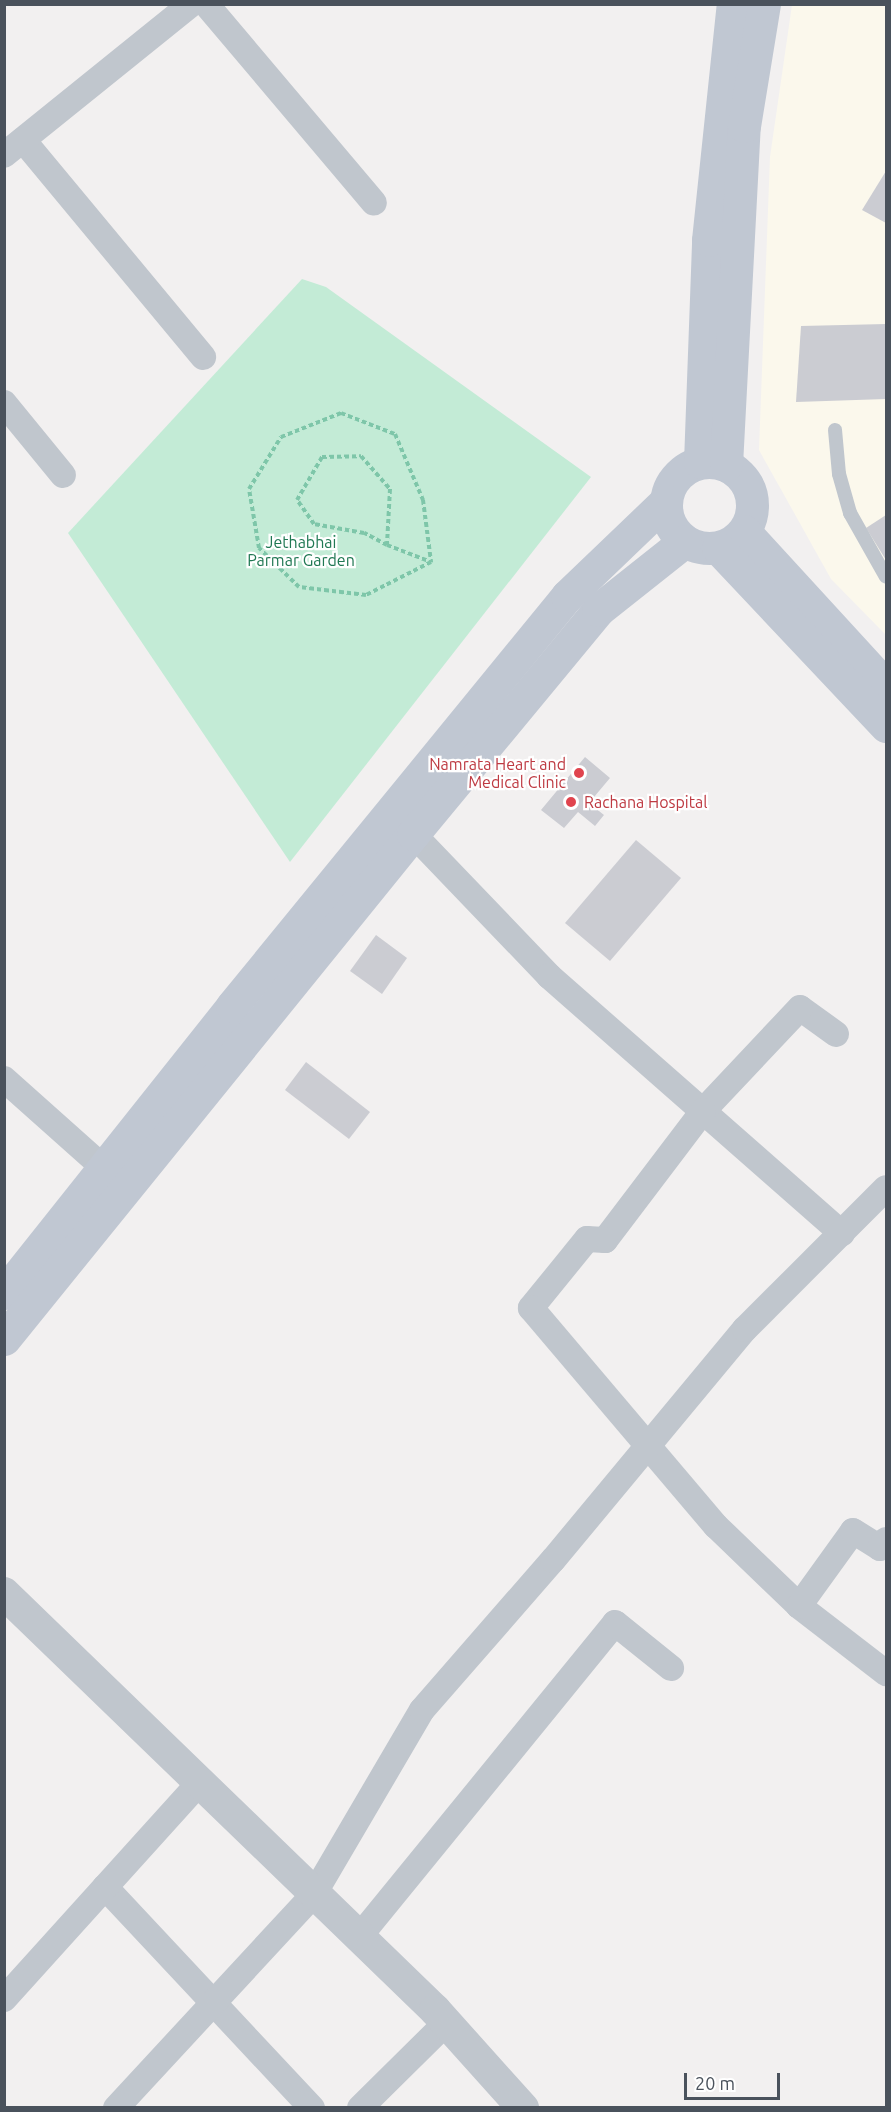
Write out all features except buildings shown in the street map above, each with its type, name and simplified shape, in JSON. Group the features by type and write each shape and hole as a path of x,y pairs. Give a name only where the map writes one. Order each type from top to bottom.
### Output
{"main road":[{"path":"713,463 708,240 733,4"},
{"path":"713,463 744,126 764,4"},
{"path":"4,1293 232,1006 567,596 666,501 676,476 687,467 713,463 737,471 752,493 751,520 731,540 695,546 685,541 670,523 666,501"},
{"path":"731,540 886,686"},
{"path":"731,540 886,726"},
{"path":"4,1340 413,834 598,610 685,541"}],"street":[{"path":"191,4 14,148 203,357"},
{"path":"206,4 374,203"},
{"path":"4,403 63,475"},
{"path":"413,834 549,976 842,1233"},
{"path":"836,1034 800,1008 704,1111 605,1240 587,1239 531,1308 716,1526 799,1606 886,1673"},
{"path":"4,1078 104,1168"},
{"path":"116,2108 314,1894 422,1710 553,1560 745,1329 886,1188"},
{"path":"799,1606 853,1531 880,1548 886,1540"},
{"path":"4,1593 447,2023 523,2108"},
{"path":"359,1937 615,1623 671,1668"},
{"path":"4,1999 199,1783"},
{"path":"105,1887 312,2108"},
{"path":"360,2108 447,2023"}],"lane":[{"path":"835,430 839,474 850,513 886,577"}],"path":[{"path":"341,413 395,434 423,500 431,562 366,595 299,587 259,548 249,489 281,437 341,413"},
{"path":"387,545 390,489 361,456 322,457 297,500 314,524 364,533 387,545 431,562"}],"shaded area":[{"path":"792,5 886,5 886,635 831,579 759,450 770,157"}],"green space":[{"name":"Jethabhai Parmar Garden","path":"302,279 326,287 591,477 290,862 68,533"}],"place":[{"name":"Namrata Heart and Medical Clinic","path":"579,773"},
{"name":"Rachana Hospital","path":"571,802"}]}
